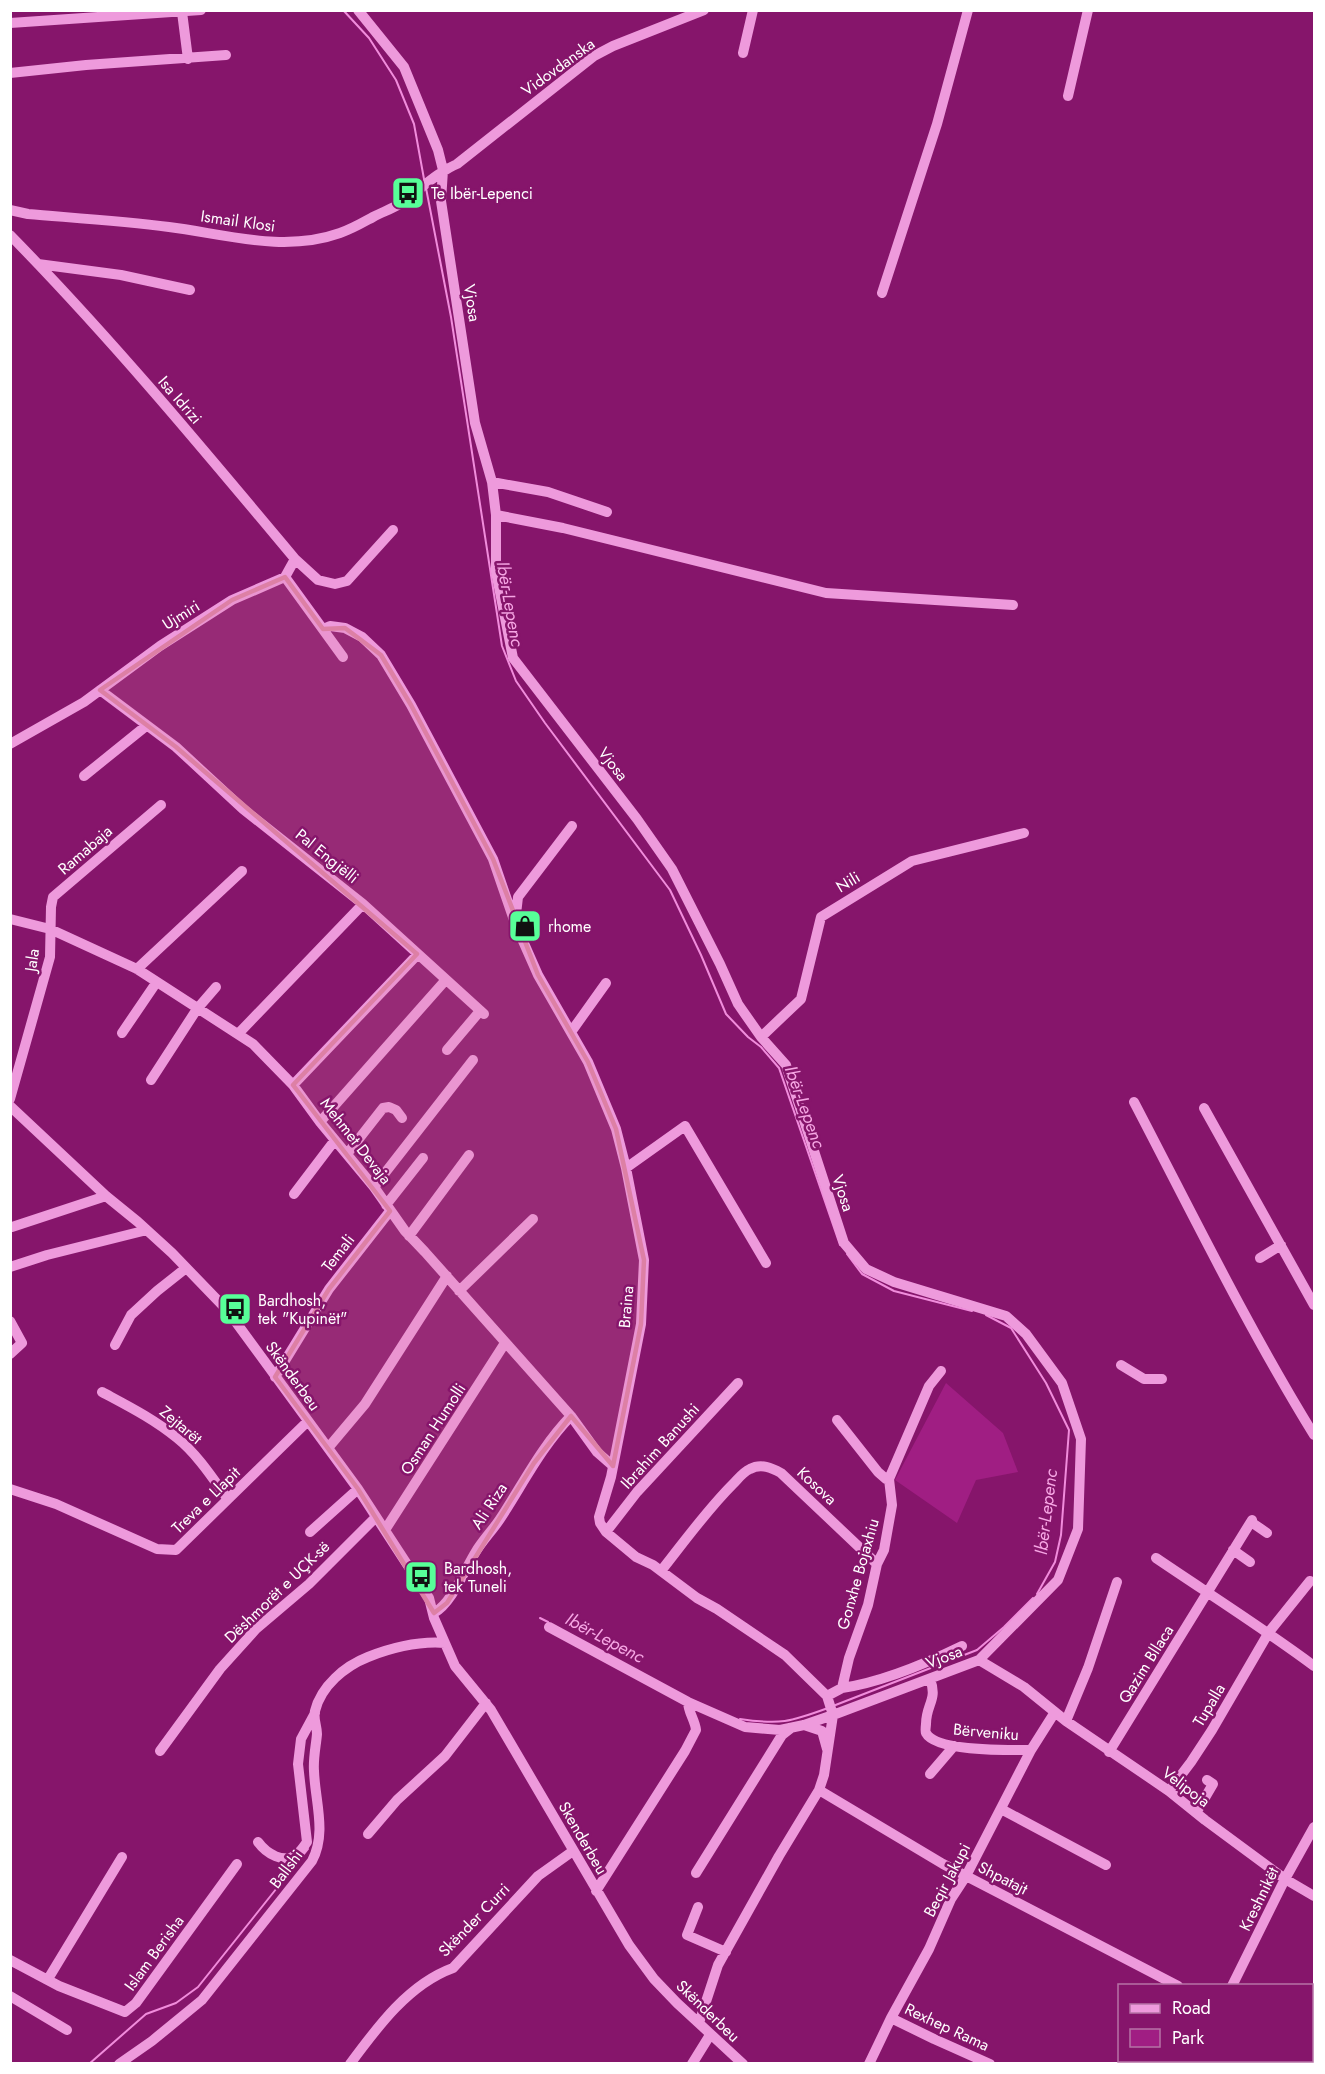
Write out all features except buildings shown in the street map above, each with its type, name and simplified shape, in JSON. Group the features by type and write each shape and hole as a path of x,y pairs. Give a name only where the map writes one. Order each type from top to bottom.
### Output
{"street":[{"path":"10,23 201,10"},
{"name":"Vjosa","path":"358,10 404,67 438,150 443,170 441,201 474,413 492,482 496,515 496,572 513,657 637,819 672,869 738,1004 786,1065 844,1243 866,1269 894,1282 1006,1316 1026,1334 1062,1383 1080,1435 1078,1529 1058,1580 979,1660 833,1715 780,1730 745,1727 688,1702 549,1627"},
{"name":"Vidovdanska","path":"443,170 457,164 477,149 594,56 613,46 704,10"},
{"path":"743,53 753,10"},
{"path":"882,293 937,124 968,10"},
{"path":"1068,96 1088,10"},
{"path":"182,12 188,59"},
{"path":"10,73 226,55"},
{"name":"Ismail Klosi","path":"10,210 28,214 169,227 223,236 303,242 339,234 357,226 400,203 443,170"},
{"name":"Isa Idrizi","path":"10,235 166,406 295,559"},
{"path":"38,264 121,275 190,291"},
{"path":"492,482 548,492 607,512"},
{"path":"496,515 563,528 826,593 1013,605"},
{"path":"343,657 285,577 295,559 318,580 335,584 347,581 393,530"},
{"name":"Ujmiri","path":"100,690 160,646 232,600 285,577"},
{"name":"Braina","path":"323,629 330,626 345,628 362,637 381,655 411,705 493,859 515,923 538,975 588,1062 616,1129 626,1168 644,1260 644,1271 641,1324 613,1466 599,1517 606,1532"},
{"path":"10,744 84,702 100,690"},
{"name":"Pal Engjëlli","path":"100,690 176,747 243,809 363,904 482,1013 447,1050"},
{"path":"84,776 146,726"},
{"name":"Ramabaja","path":"50,929 53,897 161,805"},
{"path":"515,923 518,897 572,826"},
{"name":"Nili","path":"762,1037 801,999 821,917 912,861 1024,834"},
{"path":"137,969 242,871"},
{"path":"238,1034 363,904"},
{"name":"Mehmet Devaja","path":"10,919 50,929 137,969 238,1034 267,1057 293,1085 320,1122 374,1187 409,1236 571,1416 597,1452 613,1466"},
{"name":"Jala","path":"10,1099 50,957 50,929"},
{"path":"293,1085 418,954"},
{"path":"122,1033 156,983"},
{"path":"571,1032 606,983"},
{"path":"320,1122 442,984"},
{"path":"151,1080 197,1009 216,987"},
{"path":"374,1187 474,1060"},
{"path":"1134,1102 1296,1406 1314,1435"},
{"name":"Skënderbeu","path":"10,1106 106,1196 147,1230 227,1310 358,1489 385,1530 429,1598 455,1666 488,1707"},
{"path":"347,1154 383,1108 396,1110 402,1118"},
{"path":"1204,1108 1314,1305"},
{"path":"626,1168 685,1126 766,1263"},
{"path":"294,1194 335,1140"},
{"path":"409,1236 469,1155"},
{"name":"Temali","path":"275,1377 328,1289 423,1158"},
{"path":"12,1227 106,1196"},
{"path":"459,1291 533,1219"},
{"path":"10,1267 47,1255 147,1230"},
{"path":"1260,1258 1281,1245"},
{"path":"115,1345 131,1316 186,1268"},
{"path":"328,1448 365,1404 447,1276"},
{"path":"10,1321 22,1344 10,1354"},
{"name":"Osman Humolli","path":"385,1530 505,1343"},
{"path":"1121,1365 1144,1378 1162,1379"},
{"name":"Gonxhe Bojaxhiu","path":"842,1688 890,1524 892,1505 889,1479 929,1386 941,1371"},
{"name":"Ibrahim Banushi","path":"606,1532 637,1492 738,1383"},
{"name":"Zejtarët","path":"102,1392 148,1416 178,1439 207,1469 227,1498"},
{"name":"Ali Riza","path":"434,1616 447,1603 477,1550 500,1519 554,1433 571,1416"},
{"path":"837,1420 878,1472 889,1479"},
{"name":"Treva e Llapit","path":"10,1489 56,1504 157,1549 176,1550 307,1422"},
{"name":"Kosova","path":"662,1572 717,1500 743,1474 759,1466 772,1468 781,1473 877,1564"},
{"path":"310,1532 358,1489"},
{"name":"Dëshmorët e UÇK-së","path":"160,1751 220,1669 256,1629 309,1584 376,1517"},
{"name":"Qazim Bllaca","path":"1109,1752 1251,1521 1267,1533"},
{"path":"606,1532 636,1557 662,1572 697,1598 784,1655 827,1698 833,1715 824,1775 819,1790 718,1965 699,2023"},
{"path":"1233,1550 1250,1562"},
{"path":"1156,1558 1251,1623 1269,1632 1314,1666"},
{"path":"1269,1632 1310,1581"},
{"path":"1066,1721 1088,1668 1117,1582"},
{"name":"Tupalla","path":"1169,1791 1207,1738 1269,1632"},
{"name":"Ballshi","path":"119,2064 153,2041 202,2000 312,1861 317,1852 321,1833 314,1769 317,1732 315,1713 318,1702 333,1680 341,1671 362,1659 382,1652 444,1640"},
{"path":"827,1698 842,1688 861,1686 962,1646"},
{"name":"Velipoja","path":"979,1660 1024,1687 1066,1721 1169,1791 1285,1879 1314,1896"},
{"name":"Bërveniku","path":"930,1679 934,1690 926,1720 927,1734 932,1739 954,1746 1031,1750"},
{"path":"596,1891 696,1730 688,1710 688,1702"},
{"path":"368,1834 397,1800 445,1756 488,1707"},
{"name":"Skenderbeu","path":"488,1707 596,1891 629,1945 654,1979"},
{"name":"Beqir Jakupi","path":"869,2064 929,1949 951,1899 966,1876 1031,1750 1055,1712"},
{"path":"258,1842 263,1849 279,1858 288,1858 297,1855 307,1842 298,1764 301,1739 315,1713"},
{"path":"804,1725 822,1731 828,1752"},
{"path":"696,1873 782,1735 791,1728"},
{"path":"930,1774 954,1746"},
{"path":"1196,1813 1213,1784 1207,1780"},
{"name":"Shpatajt","path":"819,1790 966,1876 1174,1984"},
{"path":"1001,1809 1106,1865"},
{"name":"Kreshnikët","path":"1233,1984 1285,1879 1314,1827"},
{"name":"Skënder Curri","path":"351,2064 367,2041 406,1996 439,1973 453,1968 538,1876 573,1851"},
{"path":"48,1979 122,1857"},
{"name":"Islam Berisha","path":"10,1960 59,1986 125,2012 136,2003 237,1864"},
{"path":"698,1907 687,1935 726,1952"},
{"name":"Skënderbeu","path":"654,1979 743,2064"},
{"path":"10,1996 67,2030"},
{"name":"Rexhep Rama","path":"891,2018 990,2064"},
{"path":"692,2064 710,2034"}],"highlighted area":[{"path":"285,577 323,629 345,628 381,655 411,705 493,859 538,975 588,1062 616,1129 644,1260 641,1324 613,1466 571,1416 534,1463 447,1603 434,1613 358,1489 275,1377 329,1289 390,1211 293,1085 417,954 176,747 100,690 232,600"}],"green space":[{"path":"946,1383 1003,1433 1018,1472 976,1480 957,1523 895,1480"}],"waterway":[{"name":"Ibër-Lepenc","path":"343,10 369,38 396,80 414,124 424,179"},
{"name":"Ibër-Lepenc","path":"426,188 451,317 502,646 516,681 670,890 726,1014 761,1047 779,1068 840,1245"},
{"name":"Ibër-Lepenc","path":"847,1254 862,1274 894,1291 972,1311"},
{"name":"Ibër-Lepenc","path":"986,1315 1011,1328 1046,1383 1069,1430 1061,1535 1055,1562 1037,1594"},
{"name":"Ibër-Lepenc","path":"833,1706 977,1650 1033,1598"},
{"name":"Ibër-Lepenc","path":"540,1618 548,1622"},
{"name":"Ibër-Lepenc","path":"740,1719 765,1722 785,1721 828,1708"},
{"name":"Ibër-Lepenc","path":"89,2064 146,2014 176,2003 198,1987 308,1849"}],"place":[{"name":"Te Ibër-Lepenci","path":"408,193"},
{"name":"rhome","path":"525,926"},
{"name":"Bardhosh, tek \"Kupinët\"","path":"235,1309"},
{"name":"Bardhosh, tek Tuneli","path":"421,1577"}]}
